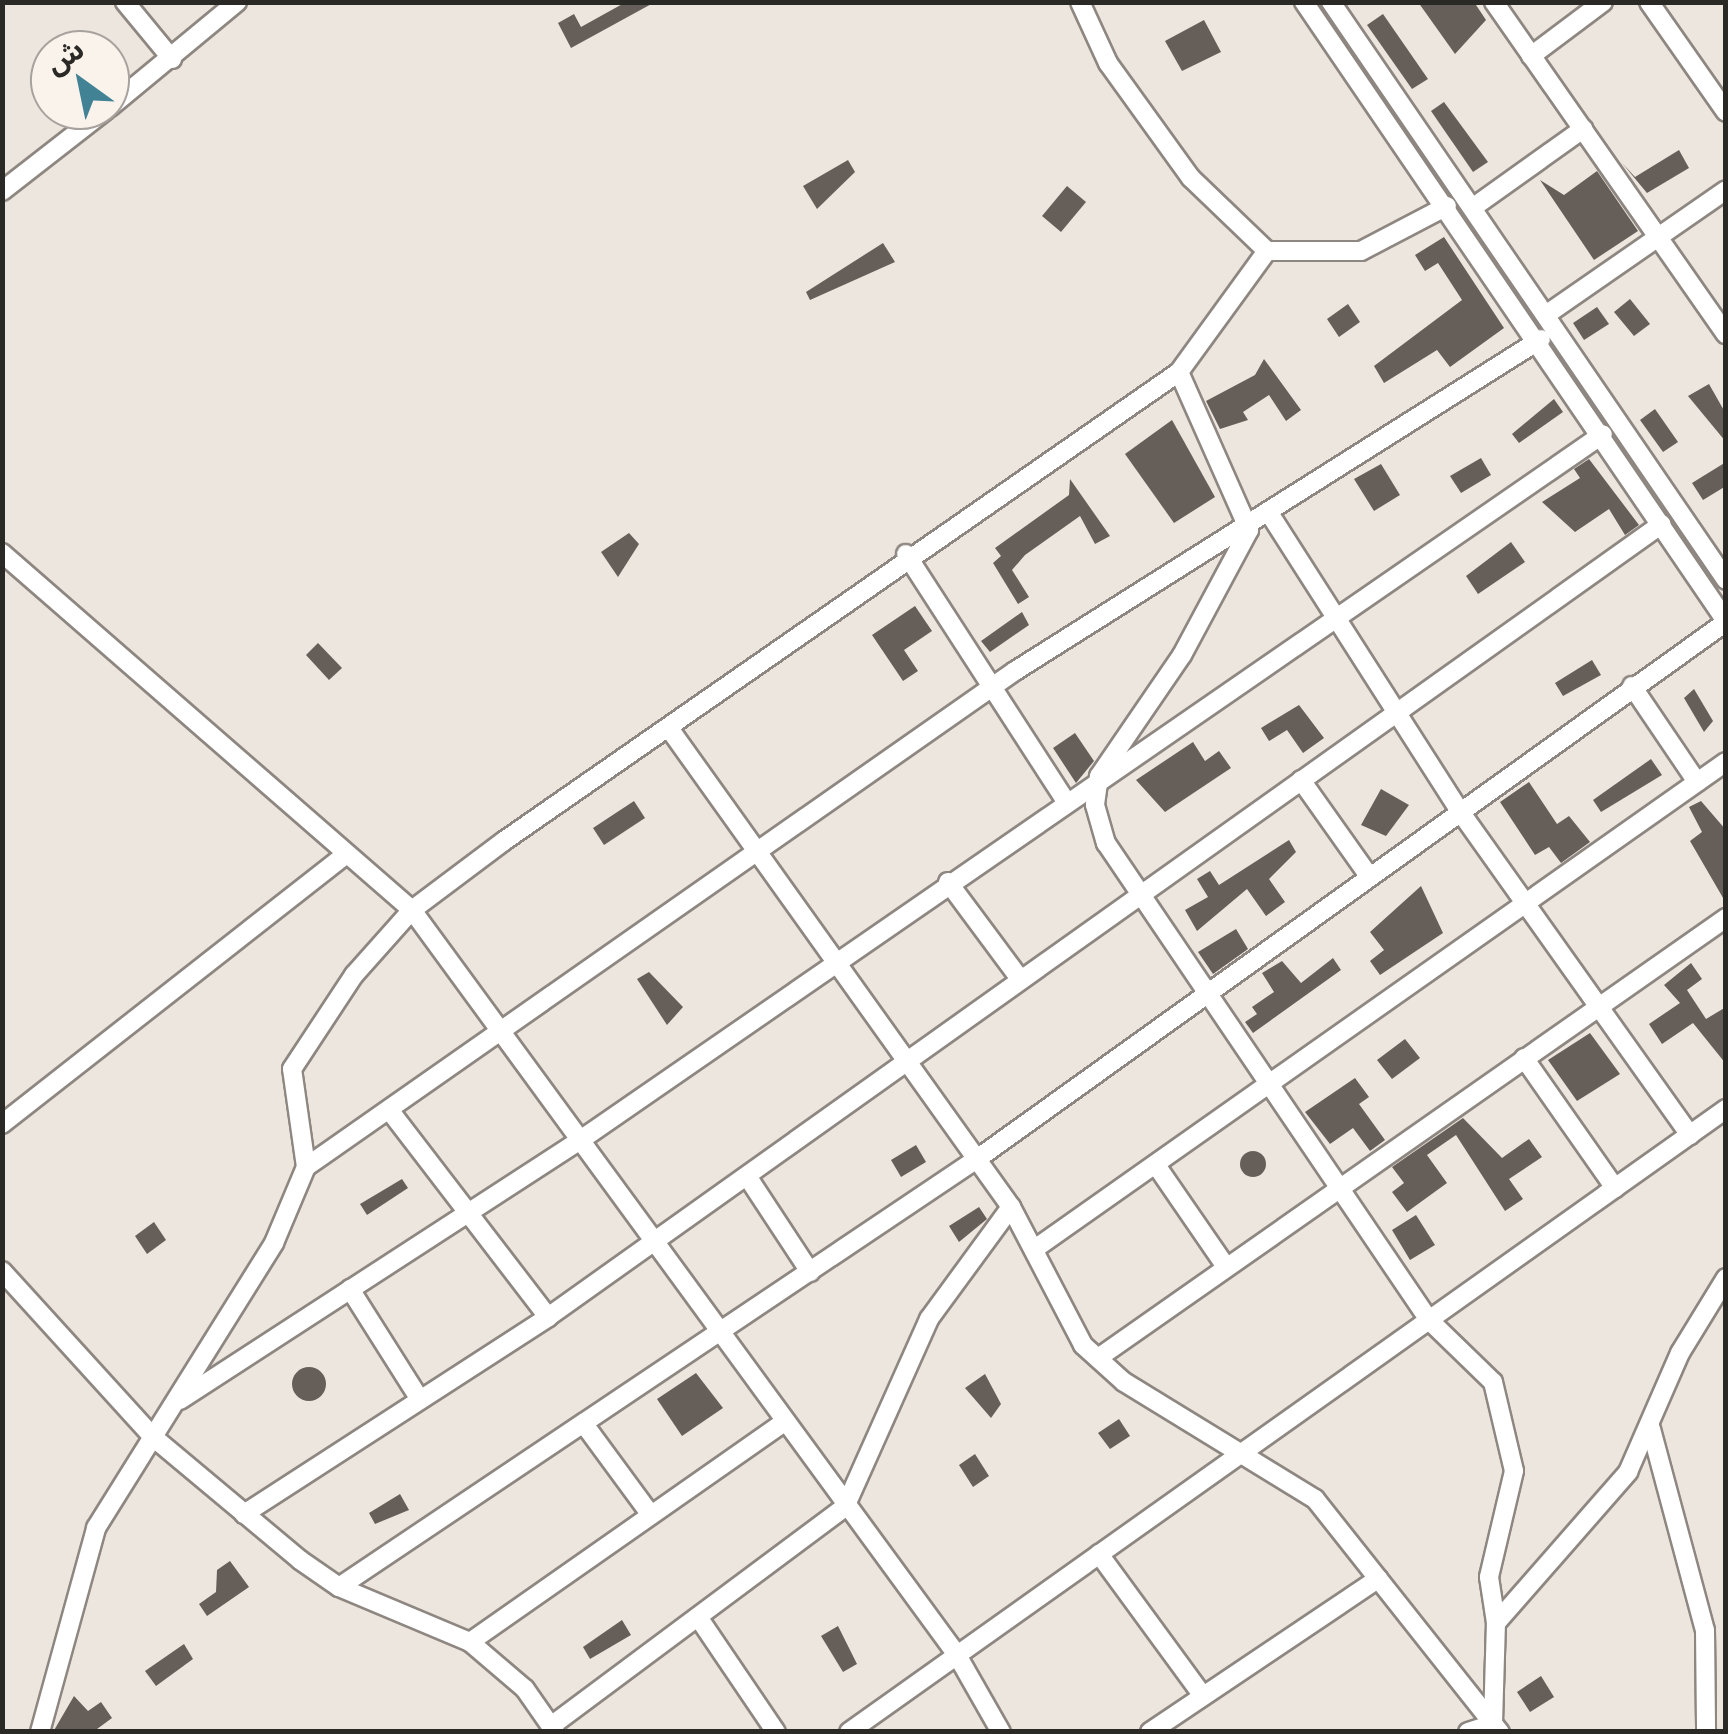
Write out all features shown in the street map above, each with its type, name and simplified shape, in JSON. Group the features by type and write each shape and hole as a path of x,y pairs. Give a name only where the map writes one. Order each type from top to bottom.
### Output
{"street":[{"path":"125,2 172,59"},
{"path":"130,91 237,2"},
{"path":"1080,2 1108,63 1191,178 1267,252 1360,251 1448,206"},
{"path":"339,1587 977,1159 1726,621 1541,339 1304,2"},
{"path":"1494,2 1726,334"},
{"path":"1531,56 1603,2"},
{"path":"1649,2 1726,112"},
{"path":"1340,6 1550,312 1726,580"},
{"path":"1475,206 1583,129"},
{"path":"2,191 80,130"},
{"path":"1550,312 1726,190"},
{"path":"40,1732 96,1528 274,1243 306,1167 292,1069 328,1008 412,910 671,731 732,676 906,554 1179,372 1267,252"},
{"path":"306,1167 502,1036 992,686 1249,530 1541,339"},
{"path":"1179,372 1249,530"},
{"path":"173,1404 579,1141 1333,611 1603,434"},
{"path":"1271,516 1459,810 1690,1134"},
{"path":"244,1514 548,1317 1662,524"},
{"path":"1249,530 1182,655 1098,776 1106,843 1429,1320 1480,1362 1503,1406 1514,1472 1489,1578 1496,1623 1497,1728"},
{"path":"2,553 343,857 412,910 956,1655 1002,1732"},
{"path":"906,554 1065,800"},
{"path":"1632,686 1697,782"},
{"path":"671,731 1011,1207 1036,1248 1072,1328 1098,1358 1314,1499 1497,1728"},
{"path":"1036,1248 1726,762"},
{"path":"1301,780 1370,876"},
{"path":"2,1124 343,857"},
{"path":"948,882 1020,979"},
{"path":"1098,1358 1338,1186 1726,918"},
{"path":"1524,1058 1615,1188"},
{"path":"850,1732 1726,1109"},
{"path":"390,1110 464,1214 548,1317"},
{"path":"1156,1165 1226,1267"},
{"path":"747,1176 810,1272"},
{"path":"2,1272 153,1437 244,1514 339,1587 470,1642 553,1729 846,1506 929,1319 1011,1207"},
{"path":"1496,1623 1628,1472 1651,1429 1680,1352 1726,1278"},
{"path":"350,1290 419,1398"},
{"path":"470,1642 648,1511 784,1422"},
{"path":"584,1424 648,1511"},
{"path":"1651,1429 1705,1630 1706,1732"},
{"path":"1099,1554 1203,1696"},
{"path":"1150,1732 1378,1579"},
{"path":"698,1617 776,1732"},
{"path":"1468,1732 1497,1728"}],"building":[{"path":"626,2 655,2 571,48 558,23 574,14 581,27"},
{"path":"1418,2 1474,2 1486,20 1455,54"},
{"path":"1383,14 1428,79 1412,89 1367,25"},
{"path":"1204,20 1221,52 1182,71 1165,41"},
{"path":"1444,102 1488,162 1473,172 1431,111"},
{"path":"1679,150 1689,168 1647,193 1622,163 1635,177"},
{"path":"848,160 855,172 817,209 803,186"},
{"path":"1597,171 1638,231 1594,260 1540,180 1564,195"},
{"path":"1067,186 1086,202 1061,232 1042,216"},
{"path":"1444,237 1504,328 1450,367 1437,350 1384,383 1374,366 1462,300 1438,263 1425,271 1415,255"},
{"path":"883,243 895,262 810,300 806,292"},
{"path":"1630,299 1650,324 1634,336 1614,312"},
{"path":"1348,304 1360,322 1339,337 1327,319"},
{"path":"1597,307 1609,324 1584,340 1573,323"},
{"path":"1264,359 1301,410 1286,421 1269,395 1243,412 1248,420 1220,429 1206,401 1255,375"},
{"path":"1709,384 1726,414 1726,442 1688,396"},
{"path":"1554,399 1563,412 1519,443 1512,434"},
{"path":"1655,409 1678,442 1663,452 1640,420"},
{"path":"1172,420 1215,497 1174,523 1125,454"},
{"path":"1481,458 1491,475 1461,493 1450,476"},
{"path":"1589,459 1639,525 1625,535 1609,509 1575,532 1542,502 1580,478 1574,469"},
{"path":"1726,462 1726,486 1703,500 1692,483"},
{"path":"1381,464 1400,495 1374,511 1354,479"},
{"path":"1070,479 1110,536 1095,544 1080,516 1025,555 1012,570 1029,597 1018,604 993,563 1001,556 995,548 1069,495"},
{"path":"629,533 639,544 618,577 601,552"},
{"path":"1511,542 1525,562 1478,594 1466,576"},
{"path":"915,606 932,631 904,650 918,671 903,681 872,635"},
{"path":"1022,612 1029,625 990,652 981,641"},
{"path":"318,643 342,668 329,680 306,655"},
{"path":"1592,660 1601,675 1563,696 1555,683"},
{"path":"1694,689 1713,721 1704,732 1684,698"},
{"path":"1299,705 1324,738 1303,753 1287,730 1269,741 1261,728"},
{"path":"1075,733 1094,761 1076,783 1053,748"},
{"path":"1193,742 1205,761 1219,751 1231,768 1165,812 1136,780"},
{"path":"1651,759 1662,775 1601,812 1593,800"},
{"path":"1529,782 1557,824 1569,816 1590,842 1561,863 1549,847 1535,855 1500,802"},
{"path":"1381,789 1409,805 1386,836 1361,825"},
{"path":"634,801 645,818 604,845 593,828"},
{"path":"1701,801 1726,830 1726,903 1690,841 1702,832 1689,807"},
{"path":"1289,840 1296,852 1269,879 1285,902 1266,916 1247,889 1197,931 1185,910 1208,897 1197,879 1210,871 1219,885"},
{"path":"1421,886 1443,933 1380,975 1370,961 1384,950 1370,932"},
{"path":"1236,929 1248,949 1213,974 1198,952"},
{"path":"1333,958 1341,970 1253,1033 1245,1022 1257,1014 1252,1007 1274,992 1262,973 1282,961 1301,983"},
{"path":"1691,963 1702,979 1687,990 1706,1019 1726,1007 1726,1064 1693,1023 1662,1044 1649,1024 1680,1003 1664,985"},
{"path":"649,972 683,1007 667,1025 637,979"},
{"path":"1590,1033 1620,1074 1577,1101 1548,1060"},
{"path":"1405,1039 1420,1058 1392,1079 1377,1060"},
{"path":"1355,1078 1369,1097 1359,1104 1385,1140 1370,1151 1353,1128 1330,1144 1305,1112"},
{"path":"1463,1118 1502,1158 1529,1139 1542,1157 1509,1179 1523,1199 1505,1211 1456,1135 1427,1155 1447,1183 1407,1212 1392,1192 1404,1183 1392,1167"},
{"path":"916,1145 926,1162 901,1177 891,1160"},
{"path":"1253,1151 1262,1155 1266,1164 1262,1173 1253,1177 1244,1173 1240,1164 1244,1155"},
{"path":"402,1179 408,1188 367,1215 360,1204"},
{"path":"979,1207 987,1219 959,1242 949,1226"},
{"path":"1416,1215 1435,1245 1410,1260 1392,1230"},
{"path":"154,1222 166,1240 147,1254 135,1236"},
{"path":"309,1367 321,1372 326,1384 321,1396 309,1401 297,1396 292,1384 297,1372"},
{"path":"696,1373 723,1408 682,1436 657,1399"},
{"path":"985,1374 1001,1404 991,1418 965,1388"},
{"path":"1119,1419 1130,1436 1110,1449 1098,1433"},
{"path":"975,1454 989,1476 973,1487 959,1465"},
{"path":"400,1494 409,1510 375,1524 369,1513"},
{"path":"230,1561 249,1587 207,1616 199,1604 216,1592 217,1570"},
{"path":"622,1620 631,1635 590,1659 583,1647"},
{"path":"838,1626 857,1664 843,1672 821,1636"},
{"path":"184,1644 193,1659 156,1686 145,1671"},
{"path":"1541,1676 1554,1697 1530,1712 1517,1692"},
{"path":"74,1696 88,1711 101,1702 112,1718 93,1732 53,1732"}]}
